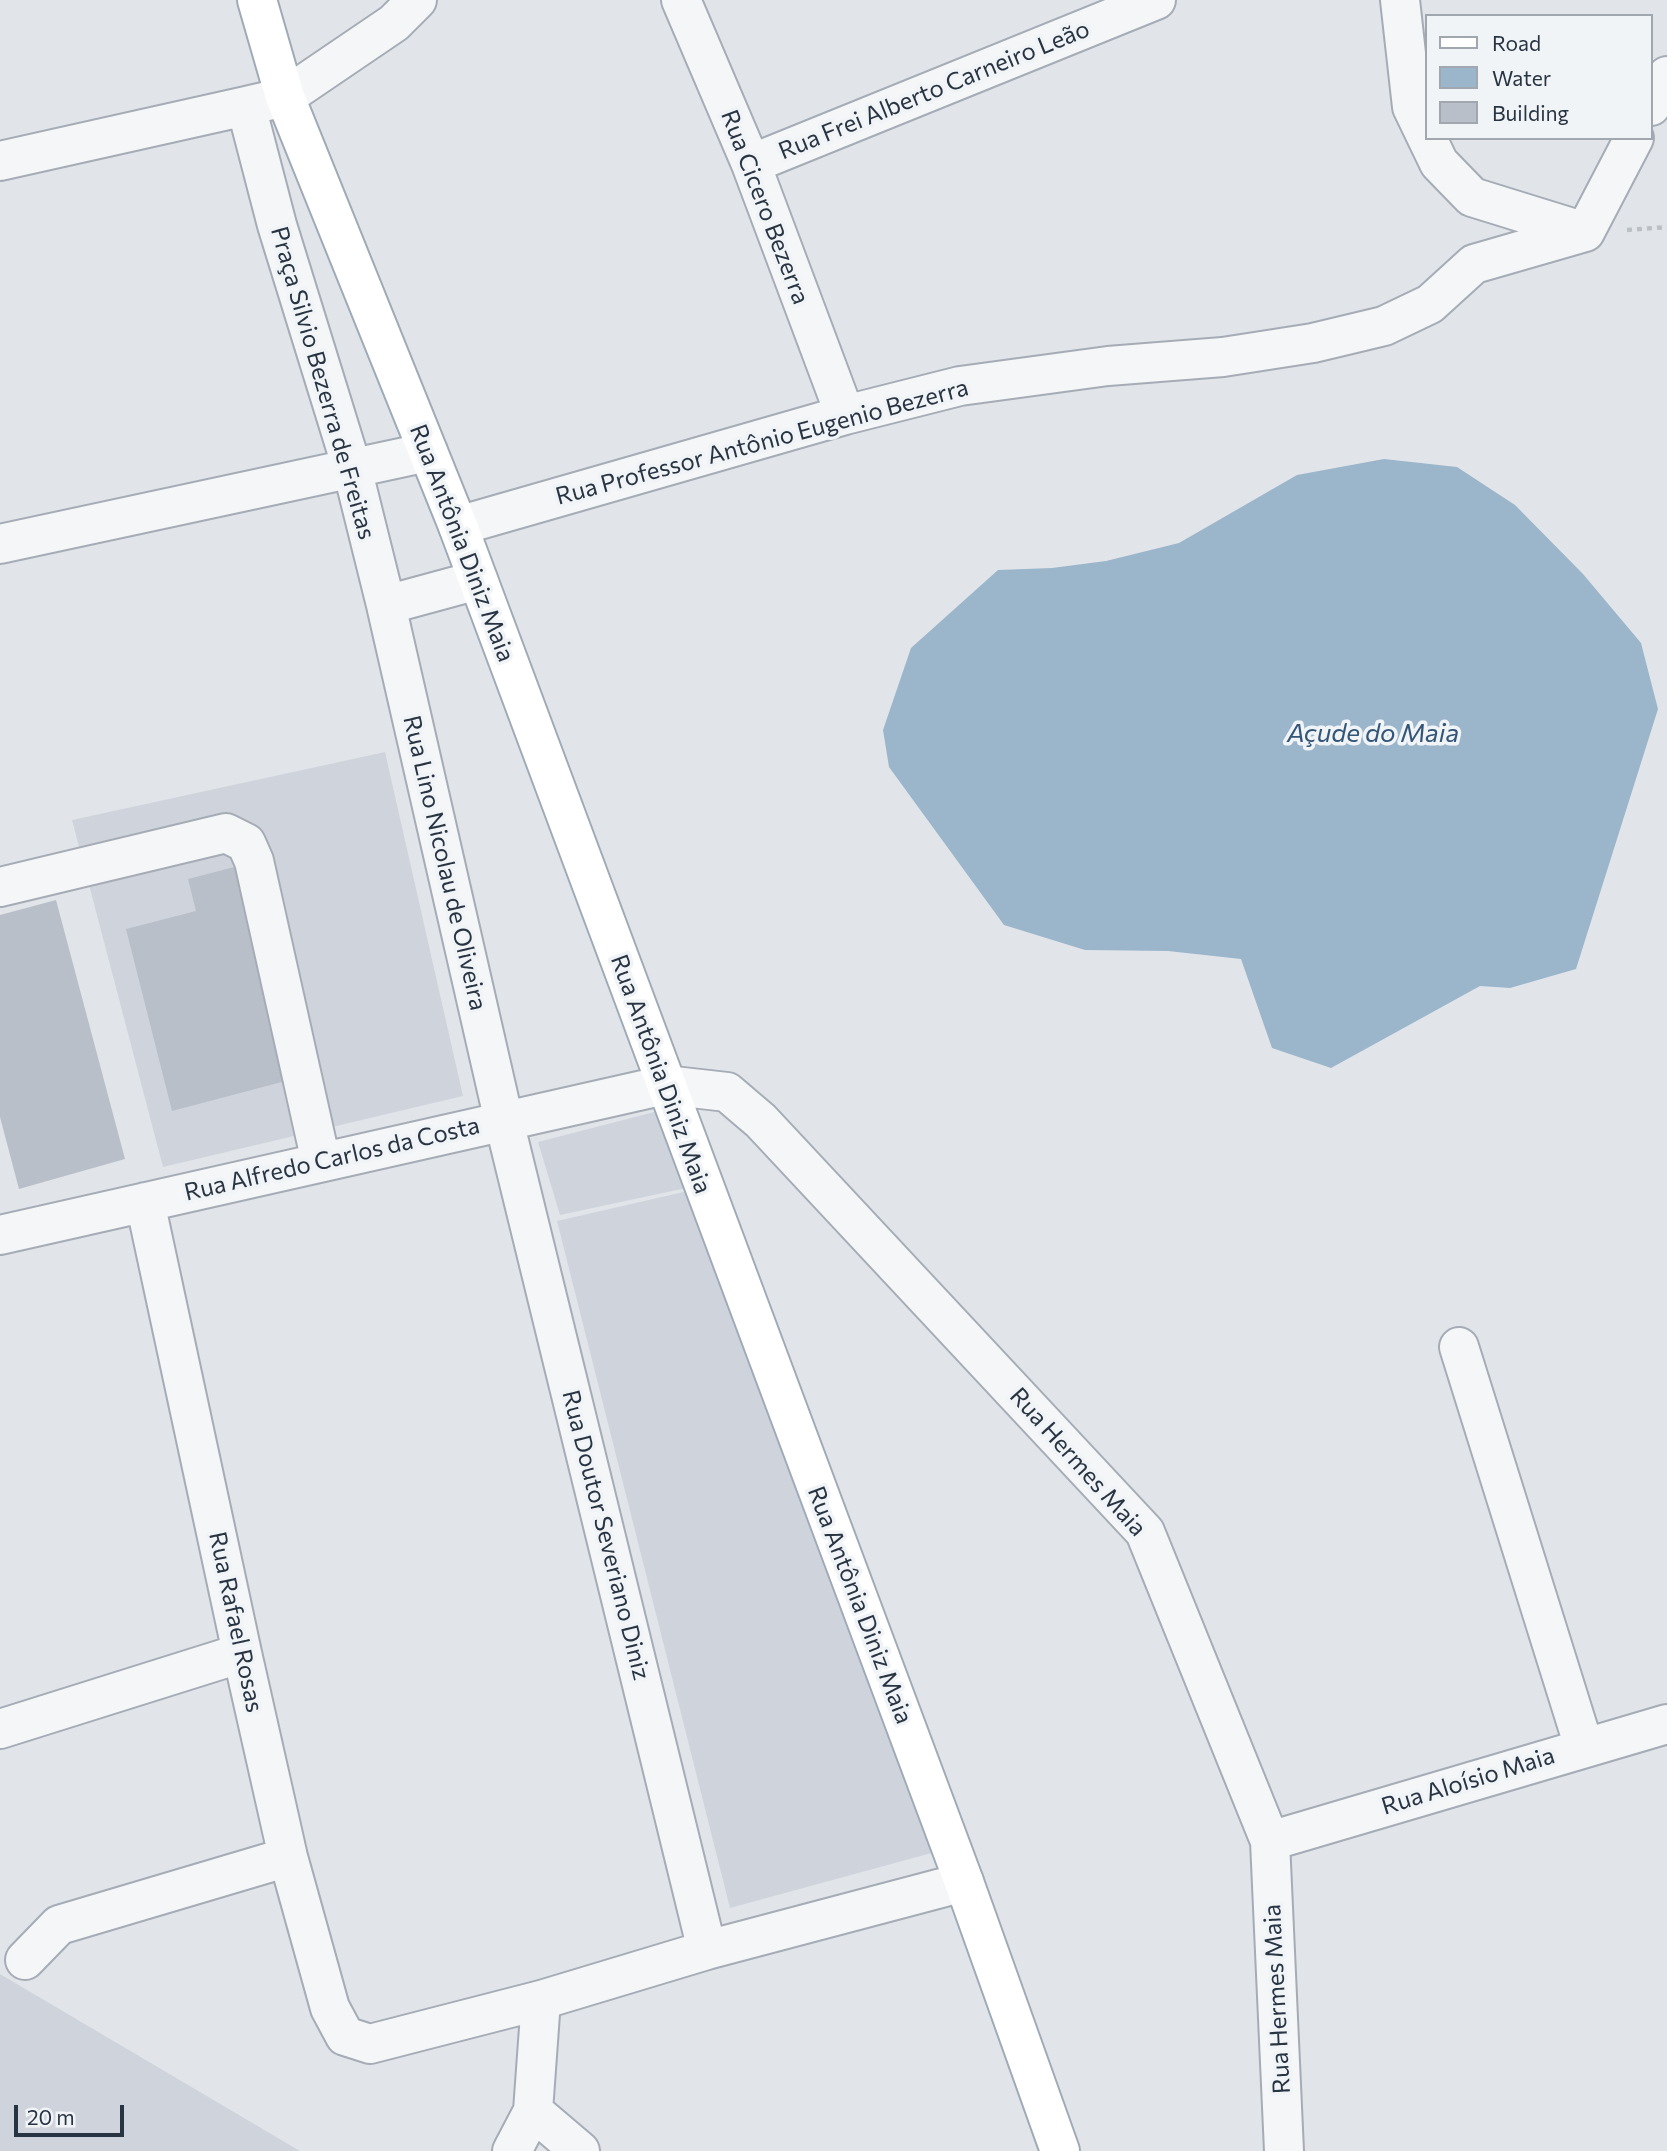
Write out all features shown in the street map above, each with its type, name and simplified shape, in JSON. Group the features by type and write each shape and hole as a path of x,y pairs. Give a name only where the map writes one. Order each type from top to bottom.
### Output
{"main road":[{"name":"Rua Antônia Diniz Maia","path":"257,0 285,97 458,526 964,1882 1060,2151"}],"street":[{"path":"0,162 285,97 394,23 416,0"},
{"name":"Rua Cicero Bezerra","path":"681,0 751,164 845,415"},
{"name":"Rua Frei Alberto Carneiro Leão","path":"751,164 1156,0"},
{"path":"1400,0 1412,107 1426,136"},
{"path":"1653,102 1667,76"},
{"name":"Praça Silvio Bezerra de Freitas","path":"246,106 277,225 352,468 386,605"},
{"path":"1428,140 1439,163 1472,197 1585,232 1633,140"},
{"name":"Rua Professor Antônio Eugenio Bezerra","path":"458,526 845,415 960,386 1108,366 1223,358 1384,326 1430,304 1474,264 1585,232"},
{"path":"0,544 428,452"},
{"path":"386,605 478,580"},
{"name":"Rua Lino Nicolau de Oliveira","path":"386,605 504,1121"},
{"path":"0,887 226,833 246,843 254,861 321,1162"},
{"name":"Rua Alfredo Carlos da Costa","path":"0,1235 665,1085"},
{"name":"Rua Hermes Maia","path":"665,1085 727,1092 761,1121 1145,1532 1270,1840 1284,2151"},
{"name":"Rua Doutor Severiano Diniz","path":"504,1121 708,1950"},
{"name":"Rua Rafael Rosas","path":"145,1202 288,1857 330,2008 345,2036 370,2044 541,2000"},
{"path":"1459,1347 1584,1747"},
{"path":"0,1729 242,1653"},
{"name":"Rua Aloísio Maia","path":"1270,1840 1667,1724"},
{"path":"25,1960 59,1925 288,1857"},
{"path":"512,2151 533,2111 541,2000 708,1950 964,1882"},
{"path":"533,2111 580,2151"}],"shaded area":[{"path":"385,752 463,1096 163,1167 72,820"},
{"path":"662,1110 691,1187 560,1215 538,1142"},
{"path":"688,1191 950,1848 730,1908 557,1221"},
{"path":"0,1974 300,2151 0,2151"}],"water":[{"name":"Açude do Maia","path":"1384,459 1457,467 1515,505 1583,574 1641,643 1658,709 1576,969 1510,988 1480,986 1331,1068 1272,1048 1241,959 1168,951 1085,950 1004,925 889,767 883,730 911,648 998,570 1052,568 1106,561 1179,543 1297,475"}],"building":[{"path":"242,865 297,1078 172,1111 126,929 196,911 188,879"},
{"path":"56,900 125,1159 19,1189 0,1117 0,915"}]}
